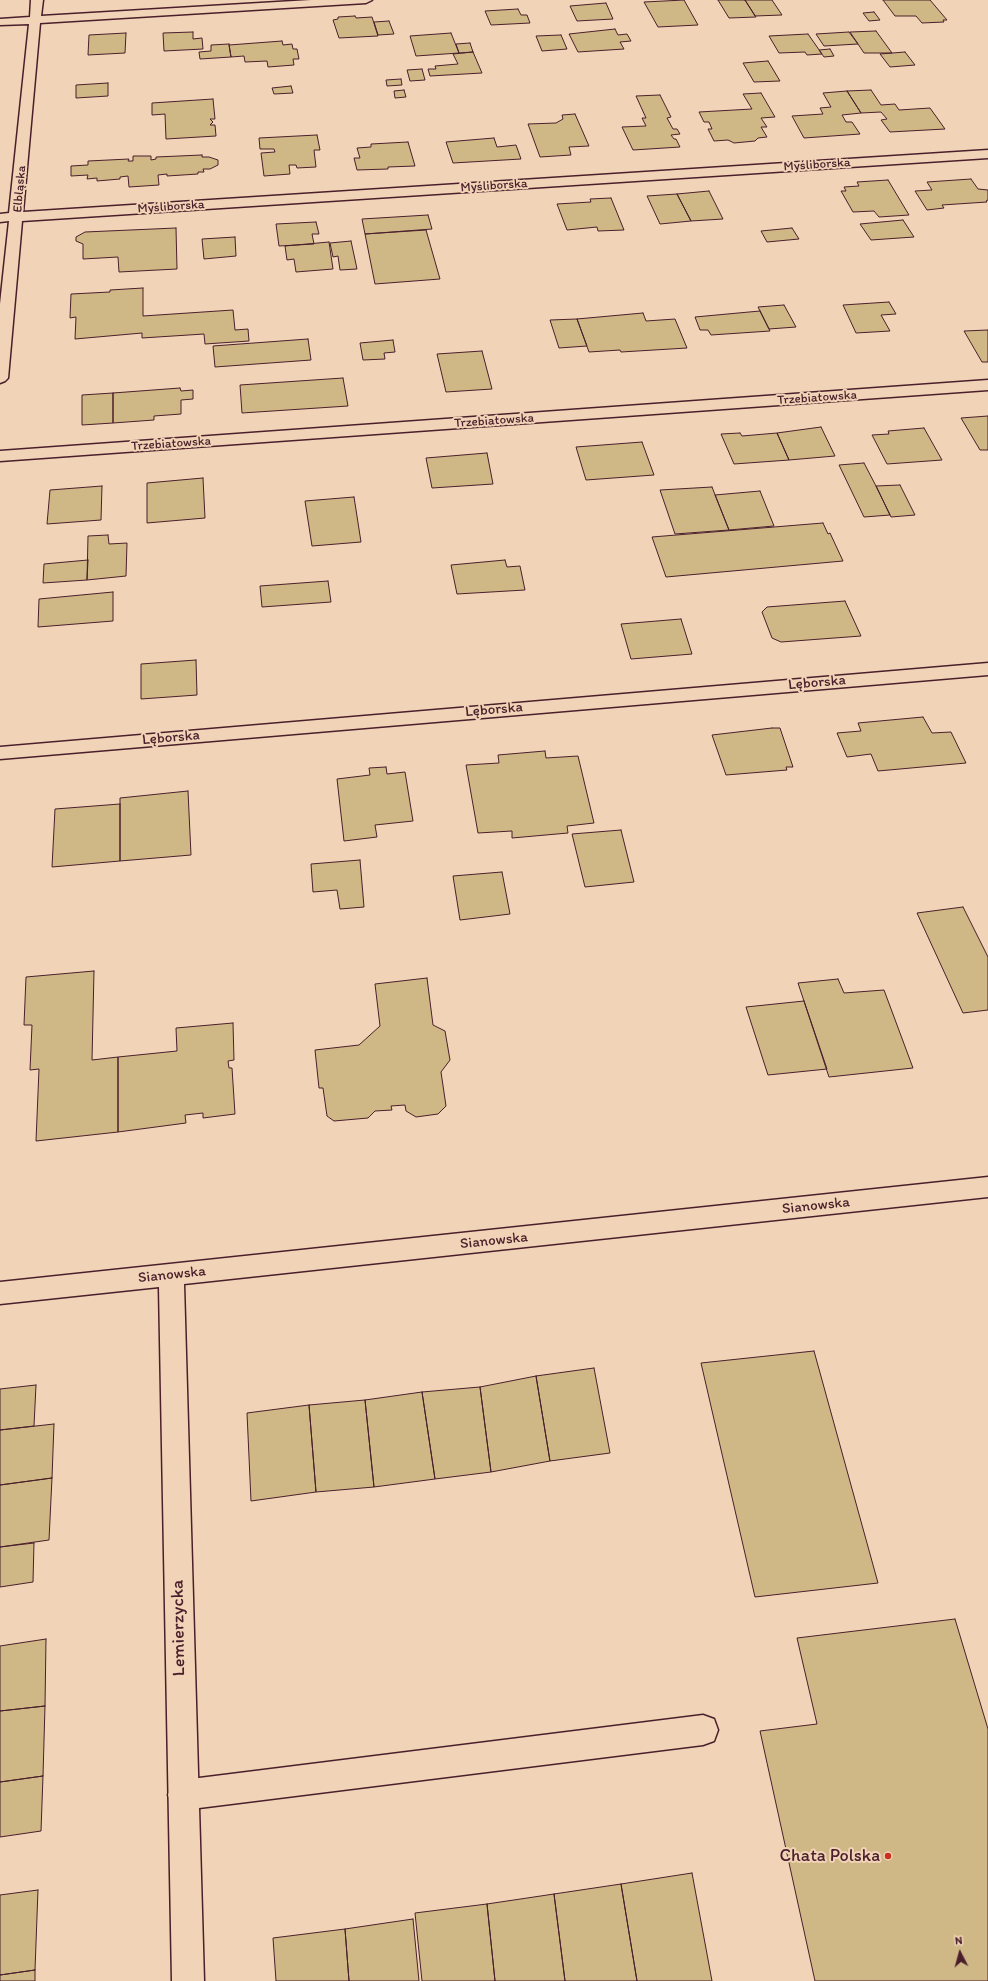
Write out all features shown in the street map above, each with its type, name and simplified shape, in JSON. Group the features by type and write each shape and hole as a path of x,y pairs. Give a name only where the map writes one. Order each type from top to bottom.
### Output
{"street":[{"name":"Elbląska","path":"0,378 37,20 37,0"},
{"path":"0,22 366,0"},
{"name":"Myśliborska","path":"0,218 988,154"},
{"name":"Trzebiatowska","path":"0,456 988,386"},
{"name":"Lęborska","path":"0,753 988,669"},
{"name":"Sianowska","path":"0,1293 171,1276 988,1187"},
{"name":"Lemierzycka","path":"171,1276 188,1981"},
{"path":"183,1795 703,1730"}],"building":[{"path":"684,0 698,25 658,27 644,2"},
{"path":"718,0 745,0 756,17 729,18"},
{"path":"745,0 772,0 782,15 755,16"},
{"path":"883,0 930,0 947,20 943,20 944,22 922,23 916,16 895,16"},
{"path":"606,3 613,19 577,21 570,6"},
{"path":"518,9 521,15 527,15 530,23 491,25 485,11"},
{"path":"874,12 880,20 869,21 863,13"},
{"path":"355,16 356,18 372,17 378,36 339,38 333,20 338,19 338,17"},
{"path":"389,21 394,34 378,35 374,22"},
{"path":"615,29 618,35 627,34 631,41 620,42 624,49 578,52 569,34"},
{"path":"876,31 892,53 864,53 850,32"},
{"path":"193,32 193,39 202,38 203,49 164,51 163,33"},
{"path":"849,32 858,44 824,46 816,34"},
{"path":"126,33 125,53 88,55 89,35"},
{"path":"451,33 459,53 416,56 410,36"},
{"path":"808,34 822,54 807,55 805,52 779,53 769,36"},
{"path":"561,35 567,49 542,51 536,36"},
{"path":"282,41 283,45 292,44 293,49 297,49 299,59 293,59 294,65 268,67 267,61 245,62 244,56 231,57 229,45"},
{"path":"470,43 473,52 459,53 456,44"},
{"path":"229,44 231,57 200,59 199,52 211,51 211,45"},
{"path":"830,49 834,56 824,57 819,50"},
{"path":"473,52 482,73 430,76 428,69 436,69 435,66 458,64 453,54"},
{"path":"905,52 915,65 890,67 880,54"},
{"path":"768,61 780,81 754,82 743,63"},
{"path":"422,69 425,80 410,81 407,70"},
{"path":"401,79 402,85 387,86 386,80"},
{"path":"108,83 108,96 76,98 76,85"},
{"path":"291,86 293,93 274,94 272,88"},
{"path":"404,90 406,97 395,98 394,91"},
{"path":"871,90 881,105 895,104 899,110 930,108 945,129 890,132 881,120 887,119 881,112 861,113 847,91"},
{"path":"847,91 861,113 842,115 846,122 852,122 860,134 804,138 792,116 823,114 820,108 831,107 823,93"},
{"path":"761,93 775,117 761,118 767,127 761,127 767,137 758,138 755,141 734,143 728,140 714,141 708,129 712,129 709,122 704,122 699,112 752,109 743,94"},
{"path":"660,95 671,117 667,118 673,129 677,129 680,134 671,135 674,139 676,139 680,147 633,150 622,127 646,126 642,118 646,118 636,96"},
{"path":"213,99 215,119 210,119 213,122 210,125 215,125 216,136 166,139 165,114 152,115 152,103"},
{"path":"575,114 589,146 569,147 571,155 540,157 528,124 556,123 563,119 562,115"},
{"path":"317,135 320,150 314,150 316,167 297,168 296,165 289,165 290,174 264,176 261,153 275,152 274,149 260,149 259,138"},
{"path":"494,138 497,147 516,145 521,159 453,163 446,142"},
{"path":"408,142 415,166 357,170 354,158 360,158 357,148 371,147 371,144"},
{"path":"202,155 202,157 209,157 218,160 218,165 210,169 203,169 204,172 198,172 198,174 167,176 167,174 158,175 159,185 129,187 128,176 120,177 120,179 97,181 97,178 87,179 88,175 71,176 71,166 88,165 88,161 129,159 128,161 133,161 133,156 151,156 151,160 156,159 156,157"},
{"path":"971,179 978,189 988,190 987,202 942,205 944,208 927,210 915,191 932,190 927,182"},
{"path":"888,180 909,215 879,217 874,211 853,212 841,191 846,191 844,187 859,186 857,182"},
{"path":"709,191 723,219 691,221 677,194"},
{"path":"677,194 691,221 660,224 647,196"},
{"path":"611,198 624,230 598,231 597,227 567,230 557,204 591,202 590,199"},
{"path":"428,215 432,229 365,234 362,219"},
{"path":"903,220 914,237 871,240 860,224"},
{"path":"316,222 319,234 312,234 314,244 279,246 276,224"},
{"path":"176,228 177,269 119,272 118,257 83,259 83,244 76,241 76,237 85,232"},
{"path":"792,228 799,239 767,242 761,231"},
{"path":"426,230 440,279 375,284 365,234"},
{"path":"235,237 236,256 204,259 202,239"},
{"path":"351,241 357,269 340,270 338,256 333,257 330,243"},
{"path":"329,242 333,269 296,272 294,259 287,260 285,246"},
{"path":"143,288 143,316 233,310 235,330 248,329 249,341 205,344 204,334 142,338 142,333 75,339 76,317 70,318 71,294 110,292 110,290"},
{"path":"889,302 896,314 881,315 890,331 856,333 843,305"},
{"path":"784,305 796,327 769,329 758,307"},
{"path":"760,311 770,331 711,335 708,330 700,330 695,317"},
{"path":"643,313 646,321 675,319 687,348 621,352 620,350 589,352 577,319"},
{"path":"577,319 587,346 559,348 550,320"},
{"path":"988,330 988,362 982,362 964,331"},
{"path":"308,339 311,360 215,367 213,346"},
{"path":"393,340 395,352 384,353 385,359 363,360 360,343"},
{"path":"482,351 492,389 446,392 437,354"},
{"path":"343,378 348,406 242,413 240,385"},
{"path":"180,388 181,391 193,390 193,399 181,400 181,414 154,416 154,420 113,423 113,393"},
{"path":"113,393 113,423 82,425 82,395"},
{"path":"988,416 988,450 980,450 961,418"},
{"path":"821,427 835,456 789,460 777,433"},
{"path":"924,428 942,460 887,464 872,435 889,434 888,431"},
{"path":"740,433 742,436 777,433 789,460 734,464 721,434"},
{"path":"642,442 654,475 586,480 576,447"},
{"path":"487,453 493,484 432,488 426,458"},
{"path":"864,463 890,515 864,517 839,465"},
{"path":"203,478 205,518 147,523 147,483"},
{"path":"900,485 915,515 891,517 876,486"},
{"path":"102,486 101,520 47,524 50,490"},
{"path":"712,487 729,530 675,534 660,490"},
{"path":"760,491 774,526 729,530 715,495"},
{"path":"354,497 361,542 312,546 305,501"},
{"path":"823,523 828,534 830,533 843,561 666,577 652,537"},
{"path":"108,535 109,544 127,543 126,576 87,580 88,536"},
{"path":"88,560 87,580 43,583 44,564"},
{"path":"505,560 507,567 520,566 525,590 457,594 451,565"},
{"path":"328,581 331,602 262,607 260,586"},
{"path":"113,592 113,621 38,627 39,599"},
{"path":"845,601 861,636 781,642 772,638 762,612 767,607"},
{"path":"681,619 692,654 631,659 621,624"},
{"path":"196,660 197,695 141,699 141,664"},
{"path":"923,717 932,733 951,732 966,763 878,771 871,754 847,757 837,733 861,731 858,723"},
{"path":"780,728 793,767 786,767 787,770 726,775 712,735"},
{"path":"545,751 546,758 578,756 594,823 567,826 568,833 512,838 512,831 478,833 466,765 499,763 498,755"},
{"path":"386,767 387,774 405,772 413,821 375,825 377,837 344,841 337,779 370,775 369,768"},
{"path":"188,791 191,855 120,861 120,798"},
{"path":"120,804 120,861 52,867 55,809"},
{"path":"621,830 634,882 585,887 572,834"},
{"path":"360,860 364,907 340,909 337,890 313,892 311,864"},
{"path":"502,872 510,914 460,920 453,876"},
{"path":"963,907 988,957 988,1010 963,1013 917,913"},
{"path":"94,971 92,1060 118,1057 118,1132 36,1141 39,1069 30,1070 32,1025 24,1025 26,977"},
{"path":"427,978 433,1025 445,1031 450,1060 441,1072 446,1106 438,1114 416,1117 406,1111 405,1105 391,1106 392,1110 375,1111 368,1118 334,1121 327,1116 323,1088 319,1088 315,1050 359,1045 380,1026 375,984"},
{"path":"838,979 844,993 884,990 913,1068 829,1077 798,983"},
{"path":"804,1001 827,1069 768,1075 746,1007"},
{"path":"233,1023 234,1060 228,1061 229,1068 232,1068 235,1114 203,1118 203,1113 185,1115 186,1123 118,1132 118,1057 177,1051 176,1028"},
{"path":"814,1351 878,1583 755,1597 701,1363"},
{"path":"594,1368 610,1453 550,1461 536,1376"},
{"path":"536,1376 550,1461 491,1472 480,1387"},
{"path":"36,1385 34,1426 0,1430 0,1389"},
{"path":"480,1387 491,1472 435,1479 422,1392"},
{"path":"422,1392 435,1479 374,1487 365,1400"},
{"path":"365,1400 374,1487 316,1492 309,1405"},
{"path":"309,1405 316,1492 251,1501 247,1413"},
{"path":"54,1424 52,1478 0,1485 0,1430"},
{"path":"52,1478 49,1540 0,1547 0,1485"},
{"path":"34,1543 33,1582 0,1587 0,1547"},
{"name":"Chata Polska","path":"955,1619 988,1729 988,1981 815,1981 760,1731 817,1724 797,1638"},
{"path":"46,1639 45,1706 0,1711 0,1646"},
{"path":"45,1706 43,1776 0,1782 0,1711"},
{"path":"43,1776 41,1831 0,1837 0,1782"},
{"path":"692,1873 712,1981 637,1981 621,1884"},
{"path":"621,1884 637,1981 565,1981 554,1894"},
{"path":"38,1890 35,1970 0,1975 0,1895"},
{"path":"554,1894 565,1981 495,1981 487,1904"},
{"path":"487,1904 495,1981 422,1981 415,1913"},
{"path":"413,1919 419,1981 349,1981 345,1929"},
{"path":"345,1929 349,1981 276,1981 273,1938"},
{"path":"35,1970 35,1981 0,1981 0,1975"}],"place":[{"name":"Chata Polska","path":"888,1856"}]}
